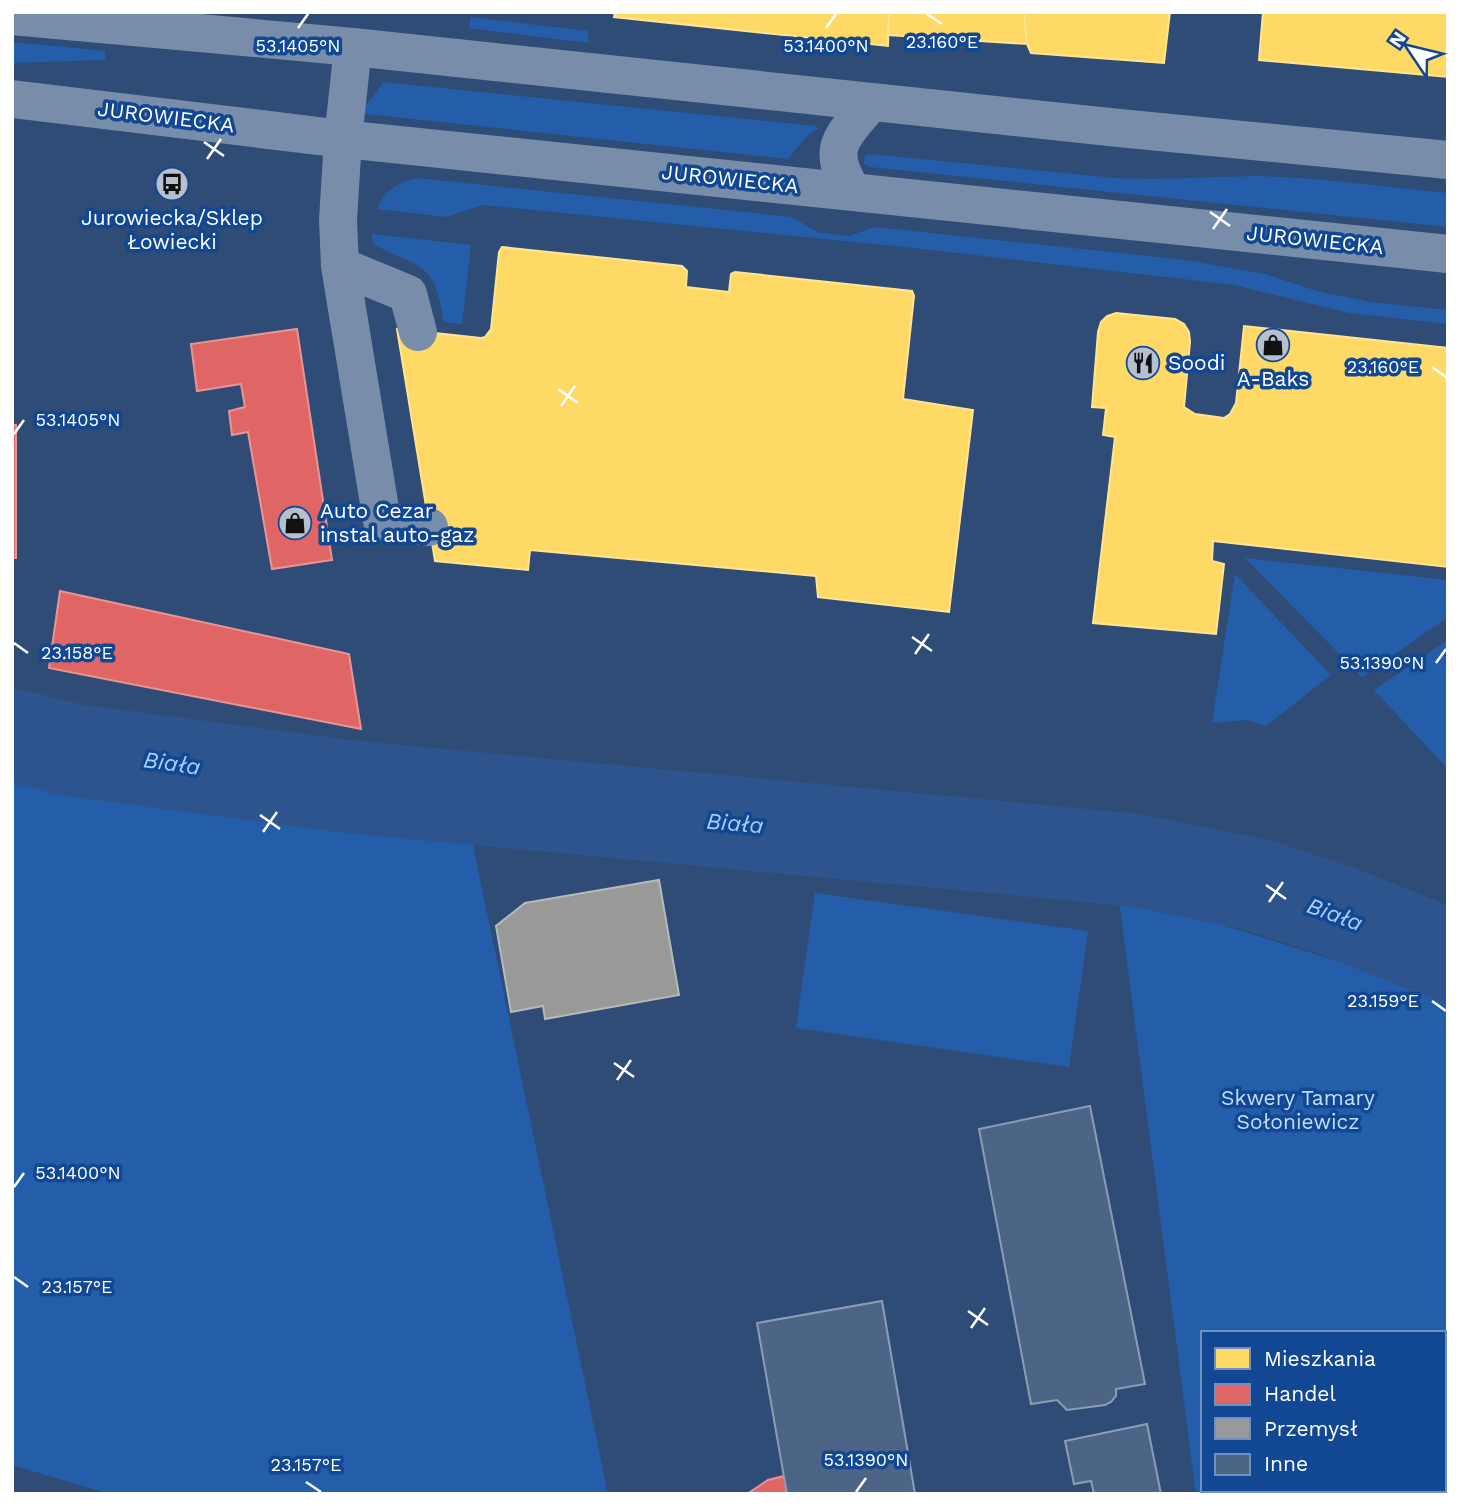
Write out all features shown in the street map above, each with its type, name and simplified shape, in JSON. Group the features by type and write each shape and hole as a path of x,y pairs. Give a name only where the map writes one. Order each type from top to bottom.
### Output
{"street":[{"path":"12,16 354,47 1448,160"},
{"path":"354,47 343,139 338,220 340,266 383,521 429,527"},
{"name":"JUROWIECKA","path":"12,99 343,139 1448,254"},
{"path":"852,191 837,163 840,143 871,102"},
{"path":"340,266 408,294 418,332"}],"green space":[{"path":"471,17 588,31 588,43 469,28"},
{"path":"12,42 105,51 105,60 12,63"},
{"path":"383,82 819,128 807,136 788,159 362,112"},
{"path":"865,155 1116,178 1282,177 1448,193 1448,227 870,167 864,164"},
{"path":"417,178 792,217 817,232 849,236 875,227 1186,260 1265,274 1317,291 1371,302 1448,310 1448,324 1349,313 1234,285 914,248 482,205 446,217 377,209 392,188"},
{"path":"371,234 471,245 462,324 444,322 436,289 426,272 408,260 378,247 373,243"},
{"path":"1245,558 1448,580 1448,617 1362,677"},
{"path":"1235,574 1331,675 1266,726 1248,720 1212,723"},
{"path":"1448,640 1448,769 1374,690"},
{"path":"12,736 73,752 354,788 471,836 608,1494 110,1494 12,1465"},
{"name":"Skwery Tamary Sołoniewicz","path":"1118,892 1448,996 1448,1494 1196,1494"},
{"path":"815,893 1088,931 1069,1067 796,1028"}],"building: Mieszkania":[{"path":"615,12 889,12 888,46 614,17"},
{"path":"889,12 1024,12 1027,44 888,35"},
{"path":"1024,12 1170,12 1164,63 1031,53 1027,44"},
{"path":"1263,12 1448,12 1448,77 1259,60"},
{"path":"502,247 682,266 687,271 686,287 729,292 731,274 735,272 912,291 914,296 903,399 973,410 949,612 818,597 816,576 530,550 528,570 435,561 397,329 485,337 491,329 499,252"},
{"path":"1116,313 1175,319 1184,324 1189,332 1190,342 1184,407 1195,414 1224,418 1230,414 1236,403 1244,326 1448,348 1448,567 1213,541 1212,561 1224,564 1216,634 1093,623 1115,437 1103,435 1106,408 1092,407 1098,332 1101,322"}],"building: Handel":[{"path":"297,329 332,560 272,569 248,432 232,435 229,411 245,407 241,384 197,391 191,344"},
{"path":"12,425 16,425 16,558 12,558"},
{"path":"60,591 349,654 361,729 49,668"},
{"path":"784,1476 787,1494 747,1494 768,1480"}],"building: Przemysł":[{"path":"659,880 679,995 545,1019 543,1006 511,1012 496,926 525,903"}],"building: Inne":[{"path":"1090,1106 1145,1384 1116,1389 1116,1396 1105,1405 1067,1410 1057,1400 1031,1404 979,1129"},
{"path":"882,1301 915,1494 787,1494 757,1323"},
{"path":"1147,1424 1161,1494 1094,1494 1091,1481 1074,1484 1065,1441"}],"waterway":[{"name":"Biała","path":"12,735 72,750 352,787 1134,860 1254,884 1340,912 1448,955"}],"place":[{"name":"Jurowiecka/Sklep Łowiecki","path":"172,184"},
{"name":"A-Baks","path":"1273,345"},
{"name":"Soodi","path":"1143,363"},
{"name":"Auto Cezar instal auto-gaz","path":"295,523"}]}
